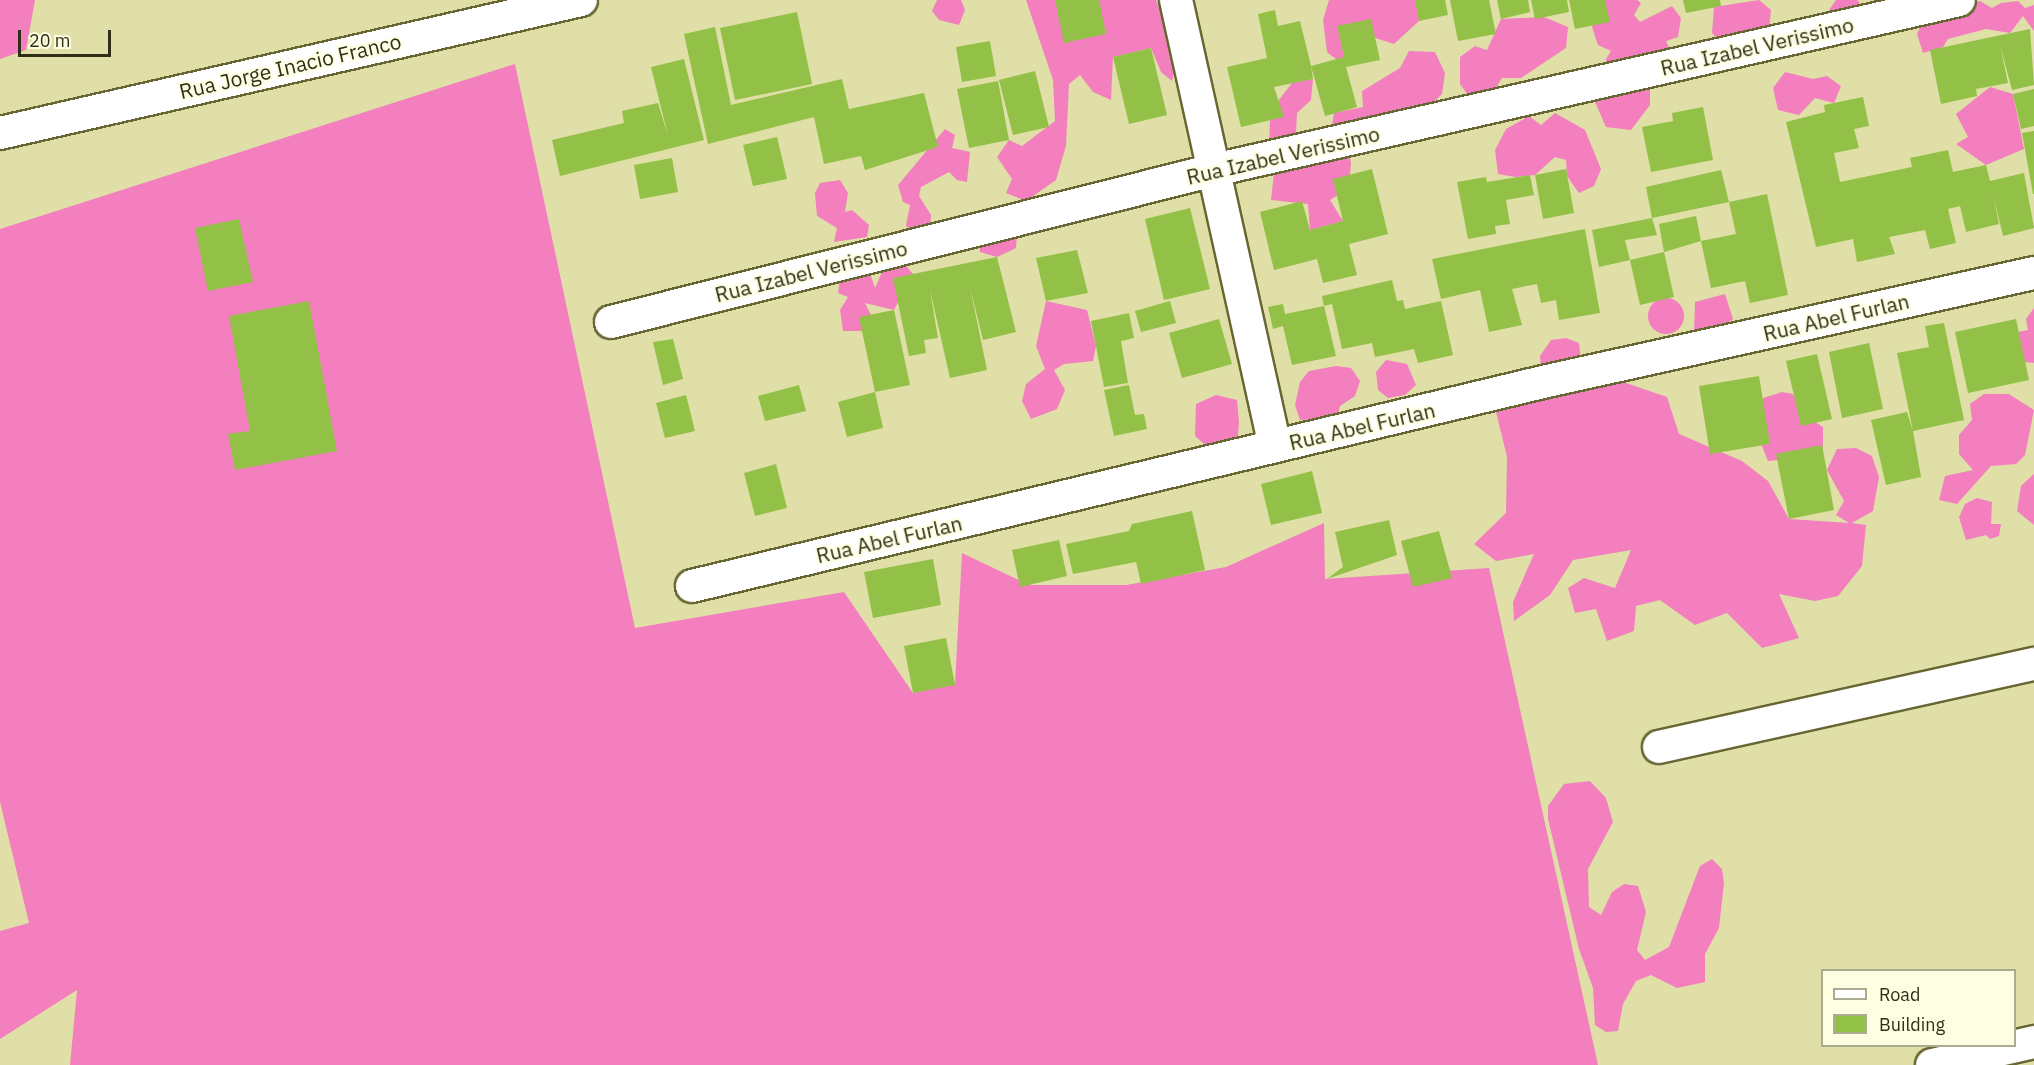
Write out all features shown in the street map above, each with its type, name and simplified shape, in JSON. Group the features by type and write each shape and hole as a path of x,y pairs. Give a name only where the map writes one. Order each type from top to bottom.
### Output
{"street":[{"name":"Rua Jorge Inacio Franco","path":"0,133 503,8 581,0"},
{"path":"1176,0 1275,446"},
{"name":"Rua Izabel Verissimo","path":"610,322 1214,170 1959,0"},
{"name":"Rua Abel Furlan","path":"692,586 1275,446 2034,273"},
{"path":"1659,747 2034,664"},
{"path":"2016,1046 2034,1042"},
{"path":"1932,1065 2012,1047"}],"shaded area":[{"path":"0,0 35,0 26,50 0,59"},
{"path":"937,0 961,0 965,10 959,25 939,20 932,11"},
{"path":"1026,0 1156,0 1178,59 1172,81 1161,72 1151,48 1113,57 1111,100 1093,92 1080,75 1069,84 1066,146 1056,180 1026,201 1006,193 1012,179 997,157 1009,140 1022,146 1055,121 1053,80"},
{"path":"1329,0 1421,0 1422,2 1419,21 1394,44 1338,26 1346,67 1327,52 1323,20"},
{"path":"1603,0 1637,0 1641,3 1634,15 1640,22 1672,6 1681,18 1678,37 1666,41 1670,50 1650,84 1650,105 1631,130 1606,127 1595,102 1607,86 1606,59 1611,51 1598,45 1592,27"},
{"path":"1759,0 1771,10 1769,30 1727,49 1712,33 1714,7"},
{"path":"1836,0 1857,0 1860,3 1846,22 1834,21 1829,10"},
{"path":"1980,1 1992,8 2001,3 2018,1 2025,8 2034,5 2034,31 2023,16 2010,33 1986,29 1948,39 1943,47 1923,53 1917,34 1923,21 1934,12"},
{"path":"1544,17 1568,27 1566,48 1521,78 1502,78 1487,102 1470,98 1460,84 1460,57 1475,46 1487,50 1501,19"},
{"path":"1409,51 1435,52 1445,73 1442,94 1420,115 1331,132 1334,113 1363,107 1362,91 1400,68"},
{"path":"515,64 635,628 844,592 913,693 955,684 962,553 1029,585 1126,585 1226,567 1324,523 1325,579 1489,568 1598,1065 70,1065 77,990 0,1039 0,931 29,923 0,802 0,229"},
{"path":"1785,72 1813,79 1827,76 1841,86 1834,103 1815,98 1799,115 1778,110 1773,88"},
{"path":"1313,79 1311,100 1297,113 1296,134 1282,148 1269,145 1270,120 1278,101 1292,83"},
{"path":"1990,87 2013,94 2024,149 1986,165 1956,144 1968,137 1956,114"},
{"path":"1555,113 1585,130 1601,169 1594,186 1579,193 1567,176 1566,160 1555,157 1535,175 1515,177 1498,174 1495,150 1506,129 1529,116 1541,125"},
{"path":"945,129 955,135 952,148 970,152 967,182 957,180 949,172 921,187 919,196 931,215 930,229 912,234 906,225 910,205 903,202 898,185"},
{"path":"1345,141 1351,163 1349,188 1330,200 1343,221 1310,230 1308,204 1271,200 1274,173 1288,155"},
{"path":"840,180 848,193 845,212 852,210 869,225 867,237 834,242 837,228 817,216 815,193 820,183"},
{"path":"978,231 1017,232 1016,248 997,257 980,252"},
{"path":"900,259 913,274 894,310 865,303 871,315 862,331 843,331 840,310 848,297 838,293 841,270 869,270 875,288 882,272"},
{"path":"1725,294 1733,319 1712,337 1694,333 1695,302"},
{"path":"1666,298 1678,304 1684,316 1678,328 1666,334 1654,328 1648,316 1654,304"},
{"path":"1046,301 1087,310 1096,346 1093,361 1064,364 1054,370 1065,390 1057,409 1031,419 1022,401 1026,384 1045,369 1036,346"},
{"path":"2034,308 2034,363 2025,362 2018,332 2028,330 2026,319"},
{"path":"1566,338 1579,343 1581,362 1542,378 1540,356 1551,340"},
{"path":"1386,360 1407,364 1416,385 1405,395 1388,398 1378,390 1376,372"},
{"path":"1336,366 1351,368 1360,381 1355,396 1340,406 1337,418 1300,420 1295,405 1300,382 1309,371"},
{"path":"1614,379 1667,397 1679,434 1742,461 1768,481 1789,519 1849,523 1836,515 1844,501 1827,470 1837,449 1856,448 1872,456 1879,477 1873,511 1852,523 1866,525 1862,566 1838,596 1815,601 1779,594 1799,638 1762,648 1727,613 1695,625 1660,600 1636,606 1634,631 1607,641 1596,609 1575,613 1568,588 1584,578 1615,588 1631,550 1573,560 1550,595 1514,621 1513,602 1534,554 1496,561 1474,544 1506,513 1507,457 1496,412"},
{"path":"1782,392 1793,394 1803,414 1823,427 1823,455 1768,461 1758,436 1763,398"},
{"path":"1984,394 2009,394 2034,410 2025,455 2016,464 1991,466 1957,504 1939,500 1945,476 1973,470 1959,454 1959,435 1972,420 1970,404"},
{"path":"1216,395 1237,400 1239,422 1237,446 1211,450 1195,436 1196,404"},
{"path":"2034,474 2034,525 2017,511 2021,486"},
{"path":"1977,498 1992,502 1991,524 2001,524 1999,536 1990,539 1986,535 1966,540 1959,517 1965,504"},
{"path":"1590,781 1606,798 1613,822 1588,869 1589,907 1601,915 1612,892 1624,884 1638,886 1646,912 1637,950 1645,960 1669,947 1700,866 1712,859 1722,869 1724,883 1719,928 1705,954 1705,982 1677,988 1651,975 1636,981 1623,1004 1618,1031 1606,1032 1595,1025 1593,988 1579,949 1548,819 1548,806 1564,784"}],"building":[{"path":"1055,0 1099,0 1106,34 1064,43"},
{"path":"1415,0 1445,0 1448,15 1419,21"},
{"path":"1450,0 1489,0 1496,34 1458,41"},
{"path":"1497,0 1528,0 1530,12 1501,19"},
{"path":"1531,0 1567,0 1569,12 1535,19"},
{"path":"1569,0 1605,0 1610,22 1575,29"},
{"path":"1683,0 1720,0 1721,6 1686,13"},
{"path":"1275,10 1278,26 1300,21 1313,79 1274,87 1284,117 1241,127 1227,67 1267,58 1258,14"},
{"path":"797,12 812,84 735,100 720,28"},
{"path":"1371,19 1380,60 1346,67 1357,107 1325,116 1311,66 1344,57 1337,26"},
{"path":"715,27 731,105 842,79 849,109 924,93 938,147 865,170 861,156 824,164 814,117 708,144 684,34"},
{"path":"2030,29 2034,85 2012,90 2000,45 2008,83 1976,89 1977,96 1941,104 1930,50"},
{"path":"990,41 996,76 962,82 956,47"},
{"path":"1151,48 1167,115 1129,124 1113,57"},
{"path":"684,59 704,140 560,176 552,140 624,123 622,111 658,103 668,136 651,67"},
{"path":"1035,71 1049,127 1013,135 999,80"},
{"path":"998,81 1009,140 969,148 957,89"},
{"path":"2034,89 2034,126 2021,129 2013,94"},
{"path":"1863,97 1869,126 1854,129 1859,148 1834,153 1840,182 1912,167 1910,158 1948,150 1953,172 1986,165 1990,181 2024,173 2034,228 2003,236 1994,198 1999,224 1966,232 1960,206 1948,209 1956,243 1930,249 1925,230 1889,237 1895,254 1857,262 1853,239 1816,247 1786,122 1825,112 1824,105"},
{"path":"1703,107 1713,160 1651,172 1642,127 1673,121 1672,113"},
{"path":"2034,131 2034,194 2033,194 2022,133"},
{"path":"777,137 787,179 753,186 743,145"},
{"path":"672,158 678,192 640,199 634,165"},
{"path":"1372,169 1388,234 1349,244 1357,275 1323,283 1317,259 1274,270 1260,212 1302,201 1310,230 1343,221 1333,179"},
{"path":"1566,169 1574,213 1543,219 1535,175"},
{"path":"1721,170 1729,202 1652,218 1646,187"},
{"path":"1530,175 1534,195 1506,200 1510,224 1495,226 1496,234 1468,239 1457,182 1486,177 1487,182"},
{"path":"1767,194 1788,295 1750,303 1745,281 1711,288 1701,241 1736,234 1729,202"},
{"path":"1190,208 1210,289 1164,300 1145,219"},
{"path":"1696,216 1701,241 1664,252 1659,224"},
{"path":"1652,218 1657,235 1625,240 1630,260 1599,267 1592,230"},
{"path":"239,219 253,282 208,291 195,228"},
{"path":"1585,229 1600,313 1559,320 1556,300 1541,303 1537,284 1512,289 1522,325 1489,332 1480,290 1441,299 1432,259"},
{"path":"1077,250 1088,293 1046,301 1036,258"},
{"path":"1664,252 1674,297 1640,305 1630,260"},
{"path":"997,257 1016,332 983,340 970,287 987,370 950,378 930,290 938,338 924,340 926,353 909,356 893,278"},
{"path":"1392,280 1397,301 1403,300 1405,309 1441,301 1453,355 1418,363 1414,349 1375,357 1372,343 1342,349 1332,304 1324,306 1322,296"},
{"path":"309,301 337,451 235,470 228,434 250,431 229,316"},
{"path":"1170,301 1176,323 1141,332 1135,311"},
{"path":"1283,304 1285,314 1324,306 1336,356 1292,365 1283,326 1273,329 1268,307"},
{"path":"894,310 910,385 875,392 859,317"},
{"path":"1129,313 1134,338 1121,341 1128,383 1104,387 1091,321"},
{"path":"1219,319 1232,364 1182,378 1169,333"},
{"path":"2016,319 2029,380 1968,393 1955,332"},
{"path":"1944,323 1964,420 1913,431 1897,353 1929,347 1925,326"},
{"path":"673,339 683,379 663,385 653,342"},
{"path":"1869,343 1883,409 1842,418 1829,352"},
{"path":"1817,354 1832,419 1801,426 1786,361"},
{"path":"1759,376 1770,444 1710,454 1699,386"},
{"path":"799,385 806,411 765,421 758,396"},
{"path":"1129,385 1135,415 1144,414 1147,429 1114,436 1104,390"},
{"path":"875,392 883,428 847,437 838,402"},
{"path":"686,395 695,431 665,438 656,403"},
{"path":"1907,412 1913,431 1921,477 1886,485 1871,420"},
{"path":"1822,445 1834,510 1789,519 1776,454"},
{"path":"776,464 787,508 755,516 744,473"},
{"path":"1312,471 1322,513 1271,525 1261,484"},
{"path":"1192,511 1205,570 1141,584 1136,562 1073,574 1066,544 1129,531 1132,524"},
{"path":"1389,520 1397,555 1327,579 1343,567 1335,532"},
{"path":"1439,531 1452,578 1413,587 1401,541"},
{"path":"1059,540 1067,576 1020,587 1012,550"},
{"path":"933,559 941,605 873,618 864,572"},
{"path":"946,638 955,685 913,693 904,646"}]}
